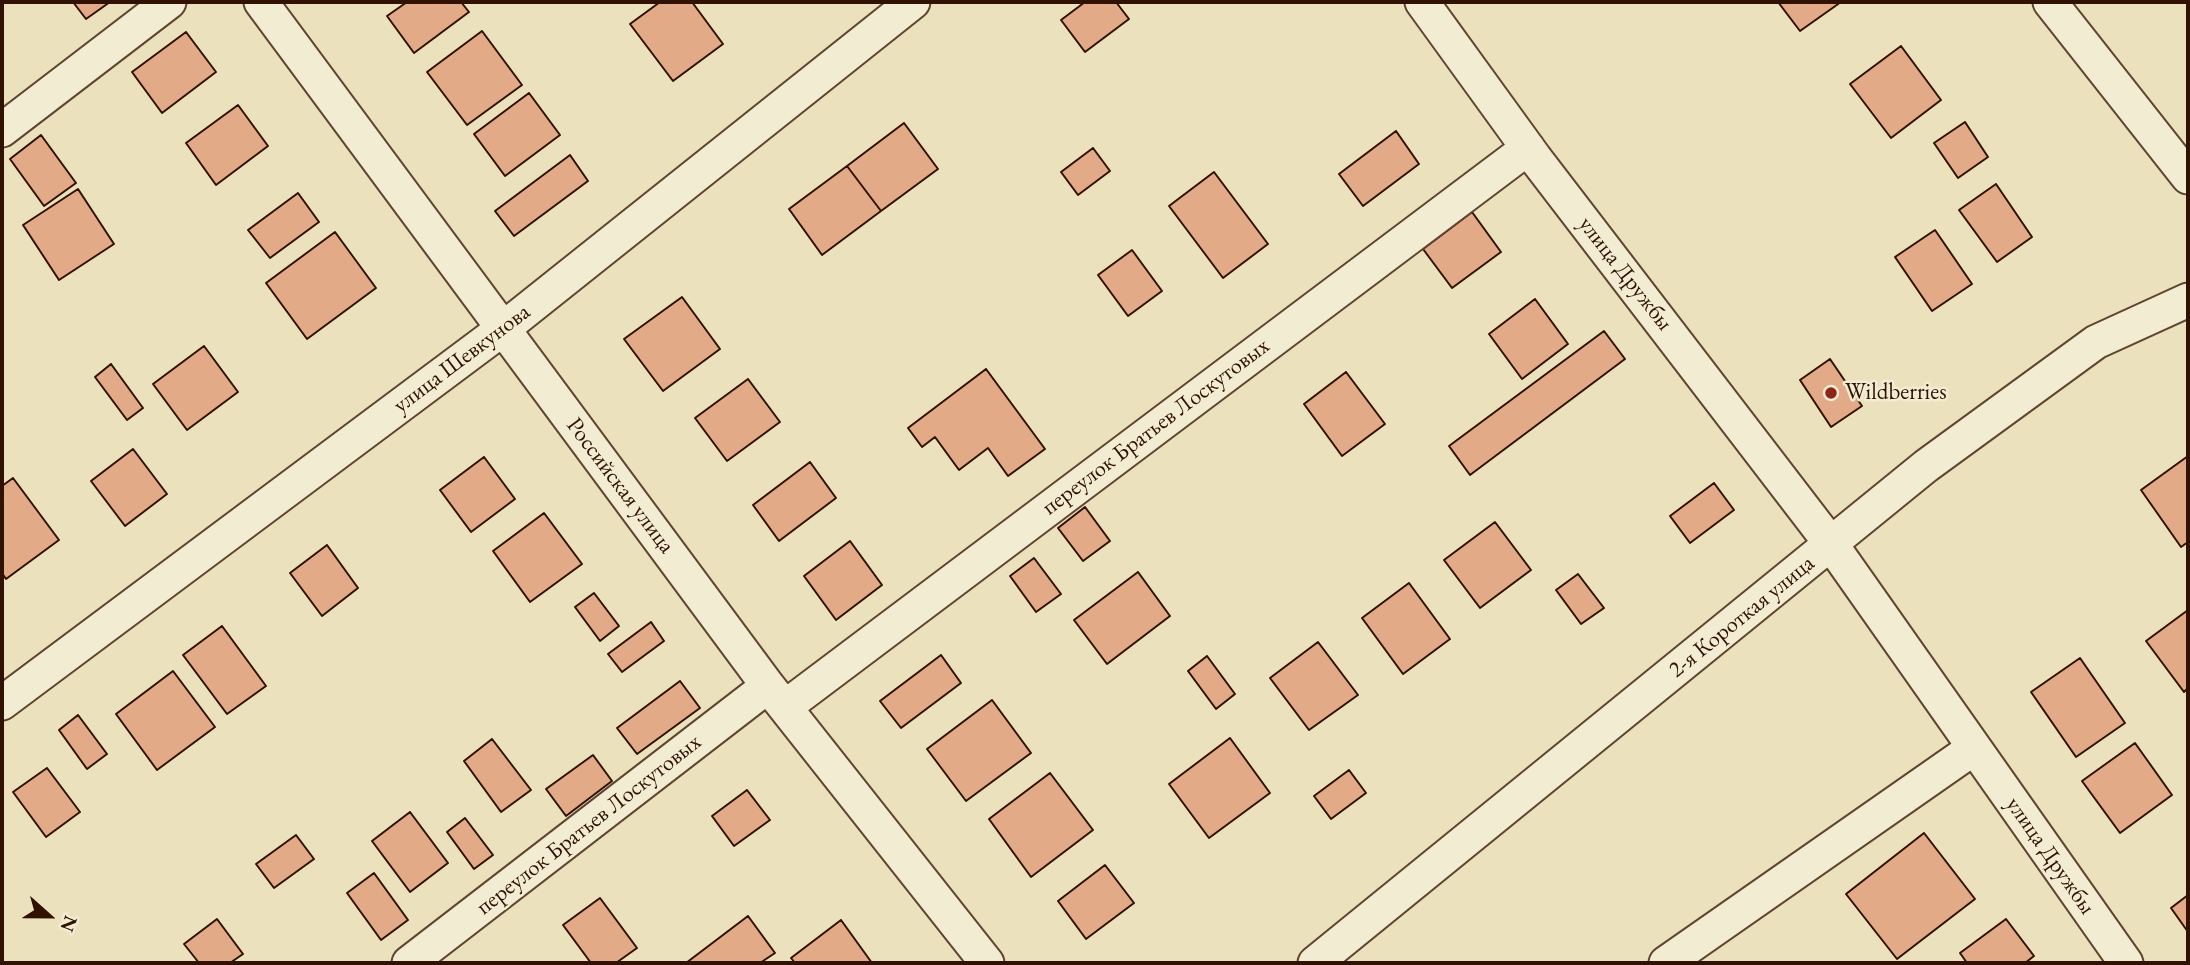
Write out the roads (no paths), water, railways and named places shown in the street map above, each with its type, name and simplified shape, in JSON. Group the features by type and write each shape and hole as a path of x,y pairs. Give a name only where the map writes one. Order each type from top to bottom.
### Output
{"street":[{"path":"2,130 169,2"},
{"name":"Российская улица","path":"261,2 777,696 987,963"},
{"name":"улица Шевкунова","path":"2,704 504,328 913,2"},
{"name":"улица Дружбы","path":"1422,2 1528,148 1831,544 2126,963"},
{"path":"2050,2 2188,177"},
{"name":"переулок Братьев Лоскутовых","path":"409,963 1528,148"},
{"name":"2-я Короткая улица","path":"1315,963 1926,466 2096,342 2188,300"},
{"path":"1666,963 1974,748"}],"place":[{"name":"Wildberries","path":"1831,393"}]}
